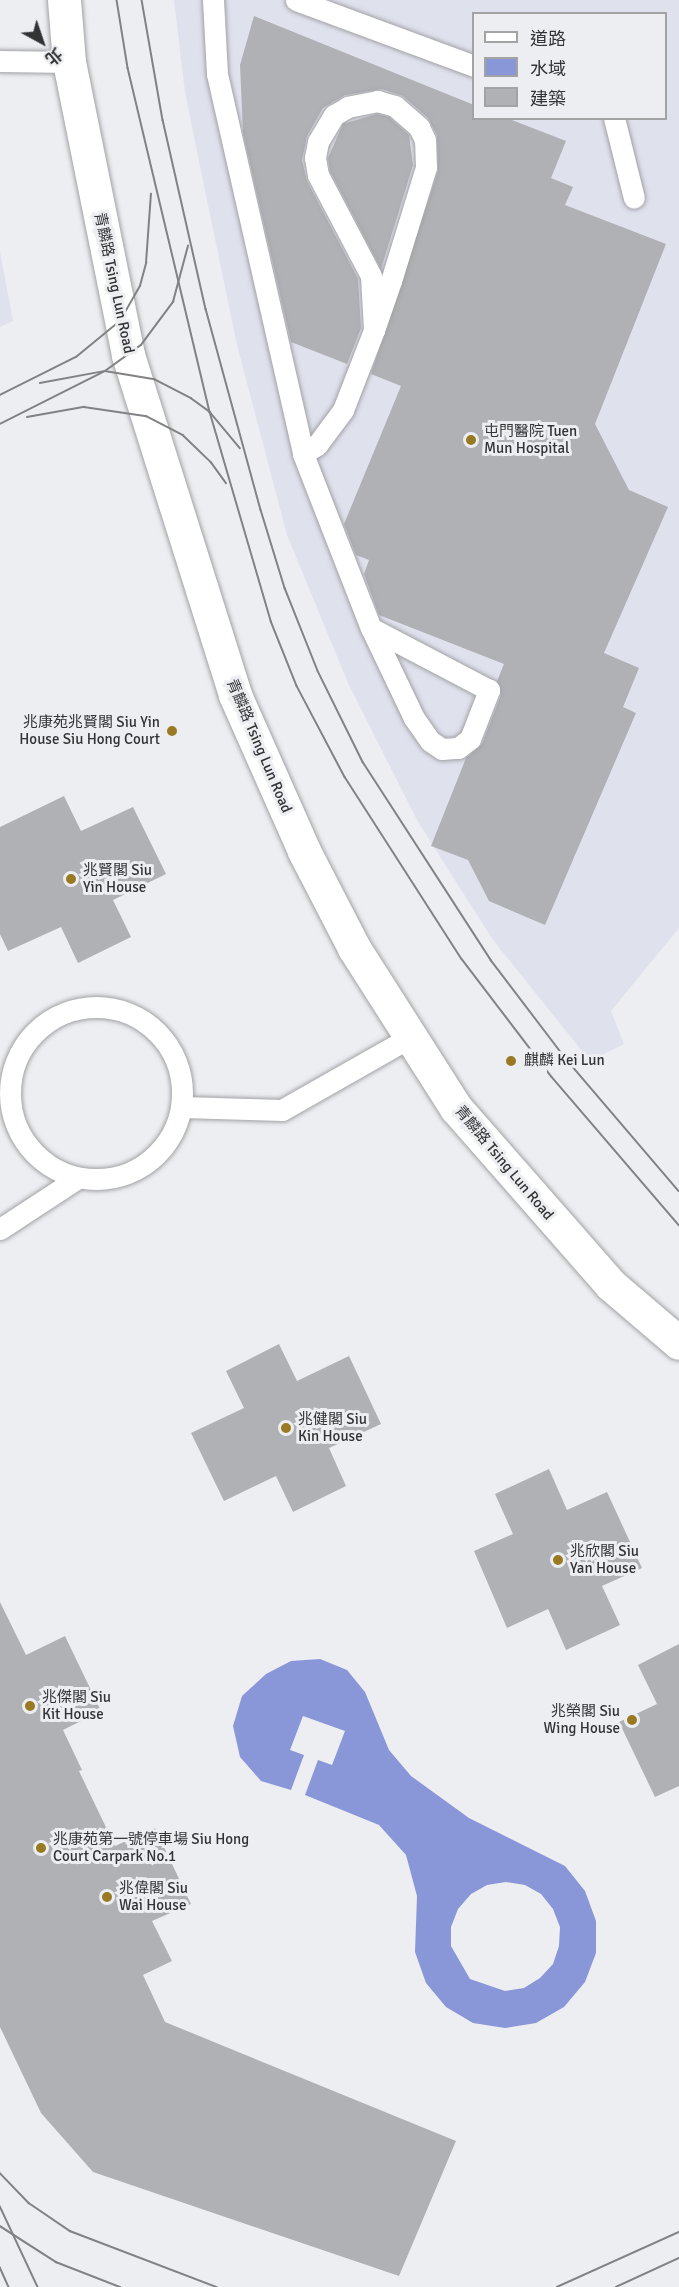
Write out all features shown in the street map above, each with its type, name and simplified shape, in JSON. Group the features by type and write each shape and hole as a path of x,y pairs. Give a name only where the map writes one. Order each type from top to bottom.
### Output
{"street":[{"name":"青麟路 Tsing Lun Road","path":"64,0 69,62 128,355 235,695 309,860 354,948 456,1108 548,1216 611,1285 679,1343"}],"lane":[{"path":"213,0 217,74 303,454 371,628 430,741 442,749 458,748 470,739 489,690 371,628"},
{"path":"296,0 472,65"},
{"path":"0,61 69,62"},
{"path":"303,454 317,445 343,410 374,330 422,180 427,154 425,140 410,116 378,102 348,106 334,115 318,142 315,158 318,175 371,276 374,330"},
{"path":"618,120 634,198"},
{"path":"103,1006 131,1014 148,1024 173,1052 182,1079 182,1107 172,1134 155,1156 132,1172 106,1179 78,1178 44,1161 29,1148 15,1123 9,1095 15,1068 27,1041 48,1021 74,1009 103,1006"},
{"path":"182,1107 282,1110 410,1038"},
{"path":"0,1229 78,1178"}],"shaded area":[{"name":"屯門醫院 Tuen Mun Hospital","path":"174,0 679,0 679,928 611,1011 624,1044 590,1061 493,940 418,822 348,683 287,535 237,345 185,92"},
{"path":"0,252 13,321 0,327"}],"water":[{"path":"320,1659 347,1670 365,1692 389,1750 411,1776 469,1818 565,1866 585,1891 596,1921 596,1953 585,1982 564,2007 536,2023 505,2028 473,2023 446,2007 426,1983 415,1952 417,1896 406,1855 379,1825 305,1795 318,1760 332,1765 345,1731 303,1716 290,1750 304,1755 291,1790 261,1781 240,1757 233,1726 242,1696 266,1674 291,1661","holes":["506,1882 525,1885 541,1894 553,1909 560,1927 559,1946 553,1964 540,1978 524,1988 505,1991 470,1979 451,1946 451,1927 458,1909 471,1894 487,1885"]}],"building":[{"path":"254,16 472,104 472,120 512,120 566,141 551,178 573,187 565,205 666,244 595,424 629,490 668,507 604,653 639,668 623,707 636,713 545,925 489,901 468,860 431,846 466,758 482,744 501,695 497,681 504,664 379,615 364,574 369,560 356,555 344,524 401,386 371,374 438,171 437,135 428,118 403,96 382,89 345,95 323,108 307,136 302,160 307,181 358,279 361,328 347,364 291,342 243,133 240,65"},
{"path":"377,114 389,117 409,135 413,165 381,269 330,171 328,158 343,124"},
{"name":"兆賢閣 Siu Yin House","path":"64,796 81,831 133,807 166,874 113,900 131,937 78,963 61,927 8,951 0,934 0,827"},
{"name":"兆健閣 Siu Kin House","path":"279,1344 297,1381 349,1356 381,1424 329,1448 346,1486 293,1512 276,1476 224,1501 191,1433 244,1408 226,1371"},
{"name":"兆欣閣 Siu Yan House","path":"549,1469 567,1510 607,1492 642,1568 602,1586 620,1625 566,1650 548,1609 507,1628 474,1551 513,1534 495,1494"},
{"name":"兆康苑第一號停車場 Siu Hong Court Carpark No.1","path":"0,1602 26,1655 65,1636 101,1711 63,1730 82,1770 79,1771 115,1846 155,1828 191,1904 152,1921 172,1961 143,1975 165,2022 456,2141 399,2276 93,2172 41,2113 0,2027"},
{"name":"兆榮閣 Siu Wing House","path":"679,1644 679,1786 655,1797 619,1722 657,1704 638,1665"}],"tram line":[{"path":"117,0 128,68 210,412 271,621 297,686 345,777 462,959 552,1077 679,1225"},
{"path":"142,0 163,120 206,309 261,510 285,588 318,671 363,762 491,960 567,1060 679,1191"},
{"path":"0,395 76,357 120,321 140,286 146,263 151,194"},
{"path":"0,424 105,371 141,345 173,302 188,246"},
{"path":"40,383 105,371 154,379 191,398 210,412 240,448"},
{"path":"27,417 84,407 146,416 183,435 211,462 226,483"},
{"path":"0,2173 29,2203 70,2231 217,2287"},
{"path":"0,2206 38,2287"},
{"path":"0,2226 56,2262 120,2287"},
{"path":"557,2287 679,2232"},
{"path":"616,2287 679,2258"},
{"path":"0,2267 9,2287"}],"place":[{"name":"屯門醫院 Tuen Mun Hospital","path":"471,440"},
{"name":"兆康苑兆賢閣 Siu Yin House Siu Hong Court","path":"172,731"},
{"name":"兆賢閣 Siu Yin House","path":"71,879"},
{"name":"麒麟 Kei Lun","path":"511,1061"},
{"name":"兆健閣 Siu Kin House","path":"286,1428"},
{"name":"兆欣閣 Siu Yan House","path":"558,1560"},
{"name":"兆傑閣 Siu Kit House","path":"30,1706"},
{"name":"兆榮閣 Siu Wing House","path":"632,1720"},
{"name":"兆康苑第一號停車場 Siu Hong Court Carpark No.1","path":"41,1848"},
{"name":"兆偉閣 Siu Wai House","path":"107,1897"}]}
